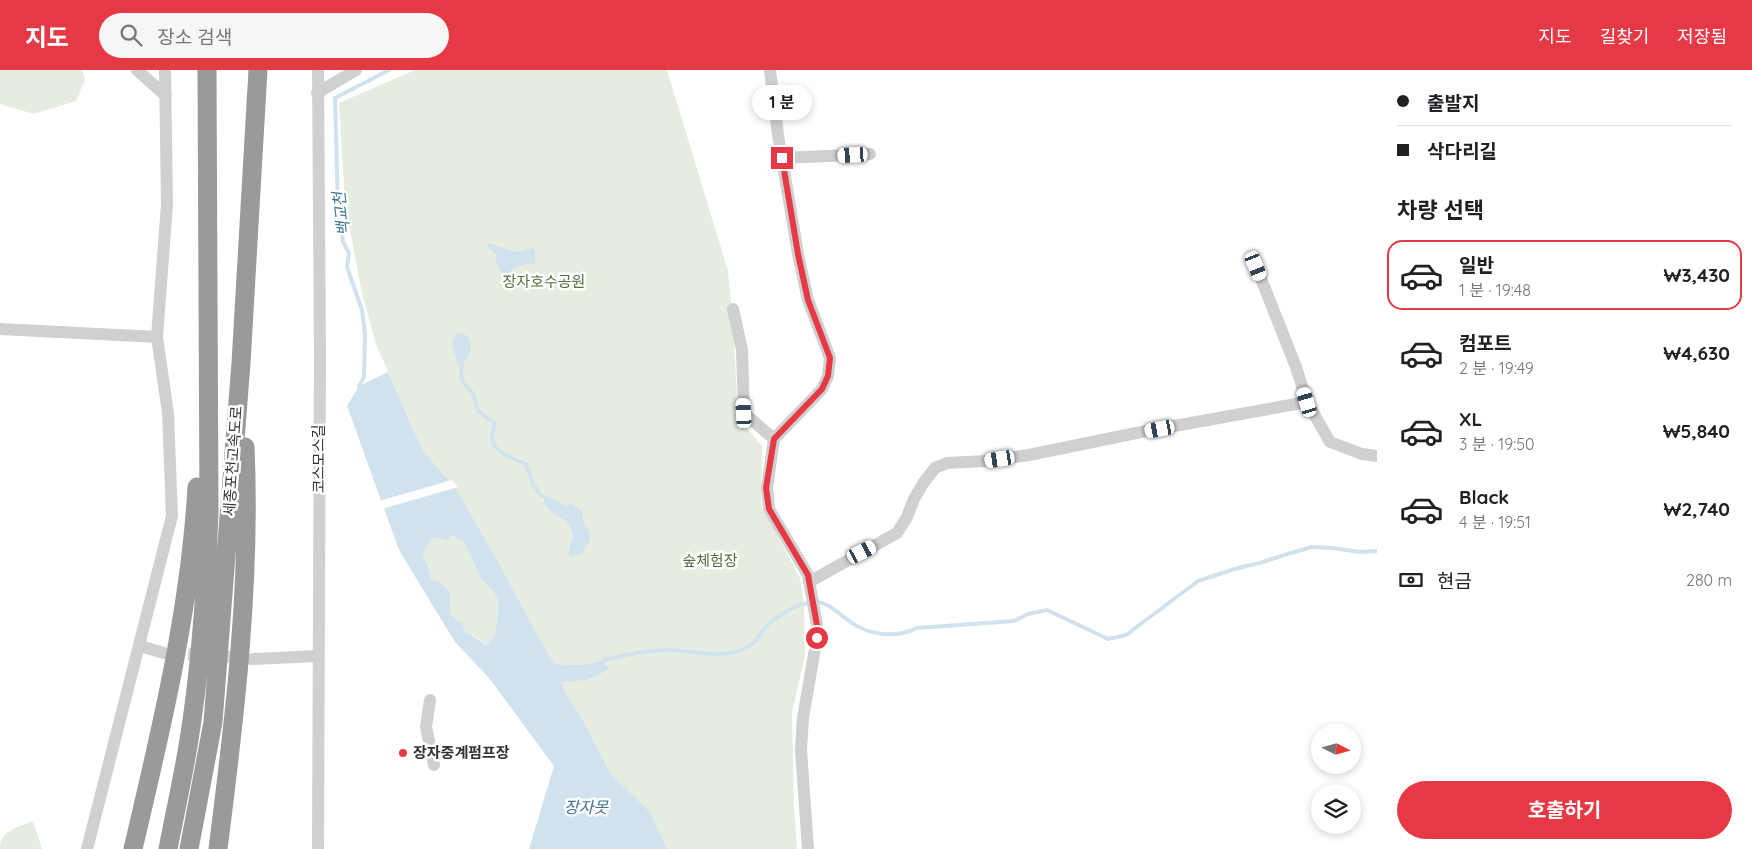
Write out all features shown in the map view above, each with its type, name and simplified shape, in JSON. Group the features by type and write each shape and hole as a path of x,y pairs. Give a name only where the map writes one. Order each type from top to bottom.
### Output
{"highway":[{"name":"세종포천고속도로","path":"168,849 189,740 206,584 208,359 206,70"},
{"name":"세종포천고속도로","path":"189,849 213,722 241,363 258,70"},
{"path":"133,849 170,693 178,647 196,503 202,398 208,359"},
{"path":"218,849 239,672 245,570 246,466 241,363"}],"street":[{"path":"137,70 166,96"},
{"path":"87,849 172,516 168,413 157,337 167,204 165,70"},
{"name":"코스모스길","path":"318,70 320,357 317,656 318,849"},
{"path":"317,93 356,70"},
{"path":"770,70 798,254 808,300 830,358 828,376 822,389 774,439 766,488 769,509 808,575 818,631 804,718 801,750 808,849"},
{"path":"782,158 870,154"},
{"path":"1256,266 1296,367 1307,402 1330,442 1362,454 1377,456"},
{"path":"733,309 742,350 744,413 774,439"},
{"path":"0,329 157,337"},
{"path":"809,586 897,533 924,482 935,468 947,463 986,461 1029,455 1141,432 1307,402"},
{"path":"140,646 164,653"},
{"path":"252,659 317,656"},
{"path":"430,700 426,727 434,765"}],"green space":[{"path":"0,70 82,70 85,80 76,101 34,114 0,104"},
{"name":"장자호수공원","path":"415,70 667,70 728,271 733,322 738,418 762,446 761,505 800,578 804,604 805,656 792,713 797,849 667,849 651,813 611,774 584,722 565,692 561,681 588,680 609,668 604,660 583,665 556,664 548,654 455,487 423,451 376,344 362,294 345,202 339,103"},
{"path":"452,535 464,542 481,579 494,592 499,603 495,634 486,645 465,632 449,611 451,597 431,580 423,555 431,539 437,538 449,541"},
{"path":"33,821 42,849 0,849 3,837 7,833 16,827"}],"water":[{"path":"487,243 516,252 532,248 535,250 535,264 521,265 507,273 502,273 496,263 496,254 488,247"},
{"path":"457,333 464,334 471,341 469,354 462,366 457,362 452,343"},
{"name":"장자못","path":"388,372 423,451 455,487 548,654 556,664 583,665 604,660 609,669 588,680 561,682 611,774 651,813 667,849 529,849 554,766 489,678 455,642 399,550 347,406 359,386","holes":["452,535 464,542 481,579 494,592 499,603 495,634 486,645 465,632 462,623 453,616 450,610 450,592 438,581 431,580 423,555 431,539 437,538 449,541"]},
{"path":"539,494 558,501 565,506 571,504 582,511 584,523 590,532 590,540 582,553 569,558 569,548 573,535 571,528 545,505 544,499"}],"pier":[{"path":"452,480 458,487 382,509 379,501"}],"waterway":[{"name":"백교천","path":"359,386 364,377 365,334 362,310 347,267 349,253 343,242 338,209 335,98 389,70"},
{"path":"462,366 461,376 463,382 473,394 478,410 483,416 494,422 493,443 505,455 526,464 533,484 541,495"},
{"path":"604,660 656,650 705,654 736,652 750,646 763,630 779,616 798,606 811,602 821,603 830,607 856,626 882,634 900,634 917,628 1014,621 1028,614 1047,610 1108,639 1126,635 1198,581 1312,547 1360,552 1377,551"}],"tunnel":[{"path":"170,653 247,658"}],"place":[{"name":"장자중계펌프장","path":"403,753"}],"route":[{"path":"782,158 798,254 808,300 830,358 828,376 822,389 774,439 766,488 769,509 808,575 818,631 817,638"}],"park label":[{"name":"숲체험장","path":"710,561"}]}
